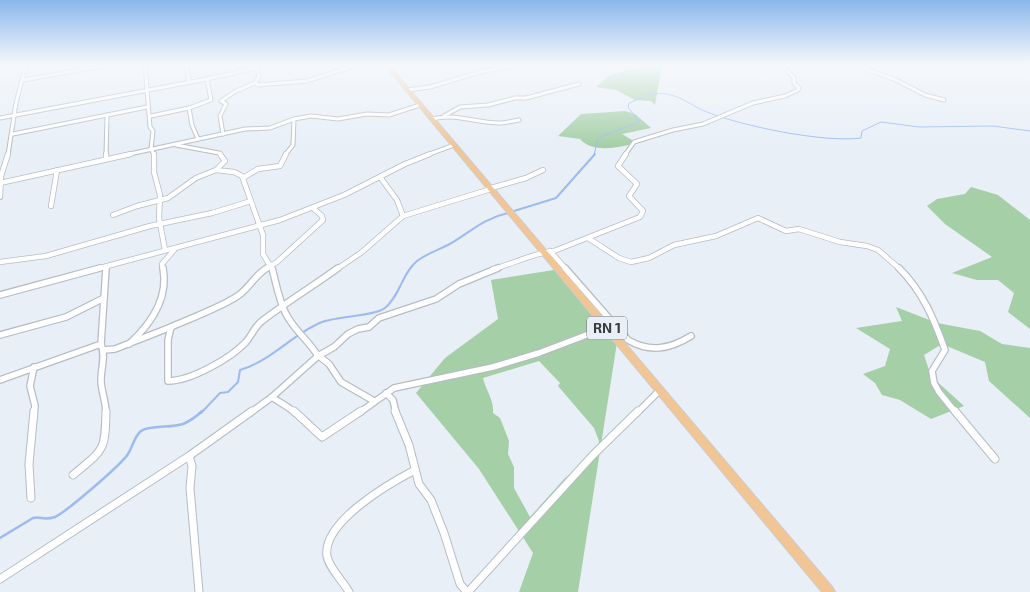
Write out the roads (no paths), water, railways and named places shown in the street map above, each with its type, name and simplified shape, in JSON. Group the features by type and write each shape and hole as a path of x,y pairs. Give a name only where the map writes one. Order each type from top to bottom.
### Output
{"main road":[{"name":"RN 1","path":"408,92 547,252 659,391 829,592"}],"street":[{"path":"0,196 1,176 13,134 20,92"},
{"path":"0,118 138,92"},
{"path":"146,92 147,107 151,116 150,127 153,131 151,149 154,156 154,172 160,194 159,218 165,250"},
{"path":"151,116 189,108 211,100 210,92"},
{"path":"223,134 220,116 226,104 221,101 235,92"},
{"path":"444,116 459,107 488,105 517,97 526,98 550,92"},
{"path":"0,579 137,488 189,456 272,397 318,356 334,347 348,334 370,326 379,318 436,299 460,284 486,272 588,238 640,217 643,214 642,208 629,196 637,184 618,166 625,154 632,148 634,142 673,130 703,124 753,103 785,96 794,92"},
{"path":"918,92 944,100"},
{"path":"1,183 245,129 270,128 294,119 311,116 338,119 360,115 389,115 420,105"},
{"path":"13,134 147,107"},
{"path":"189,108 192,125 198,139"},
{"path":"106,159 107,115"},
{"path":"432,119 444,116 466,117 500,124 519,120"},
{"path":"243,178 254,170 280,166 282,159 293,145 294,119"},
{"path":"113,215 174,195 196,178 216,170 226,161 221,154 173,144"},
{"path":"0,295 258,226 313,208 405,164 454,145"},
{"path":"51,206 57,170"},
{"path":"216,170 239,173 243,178 258,226 263,235 263,254 271,266 282,305 296,329 311,344 318,356 329,364 341,382 374,401"},
{"path":"171,327 167,334 167,349 170,360 168,381 171,382 202,370 244,346 253,329 282,305 362,252 403,216 520,180 542,170"},
{"path":"380,177 397,200 403,216"},
{"path":"0,262 46,256 251,201"},
{"path":"0,380 34,367 102,347 116,349 171,327 238,296 254,281 257,274 271,266 304,239 323,220 322,216 313,208"},
{"path":"588,238 619,258 631,262 649,258 674,245 722,234 758,218 786,231 799,229 840,242 873,247 901,270 928,304 944,350 939,362 932,371 934,383 945,400 995,459"},
{"path":"130,344 141,334 158,308 165,273 162,264 169,253 176,248"},
{"path":"547,252 628,340 635,345 664,349 681,343 691,336"},
{"path":"73,475 97,454 105,442 106,402 101,382 106,267"},
{"path":"0,335 50,324 75,315 104,298"},
{"path":"272,397 278,402 287,405 322,437 394,388 539,354 590,334 604,324"},
{"path":"31,498 28,486 29,457 35,406 30,392 30,381 34,367"},
{"path":"386,393 393,400 420,484 431,500 444,533 460,584 467,592 593,455 659,391"},
{"path":"189,456 192,466 190,488 199,592"},
{"path":"348,592 327,556 327,547 334,531 350,514 377,492 396,478 415,470"}],"waterway":[{"path":"594,155 598,138 639,122 628,107 629,103 654,94 676,97 707,112 741,123 805,136 845,139 861,138 862,131 881,122 919,127 993,126 1030,131"},
{"path":"514,211 556,198 595,154"},
{"path":"201,413 220,393 228,392 238,382 240,370 263,360 301,333 322,322 380,311 390,303 408,272 417,261 448,245 490,219 508,213"},
{"path":"0,538 33,518 48,519 55,517 70,507 123,460 141,431 149,428 183,424 202,411"}]}
